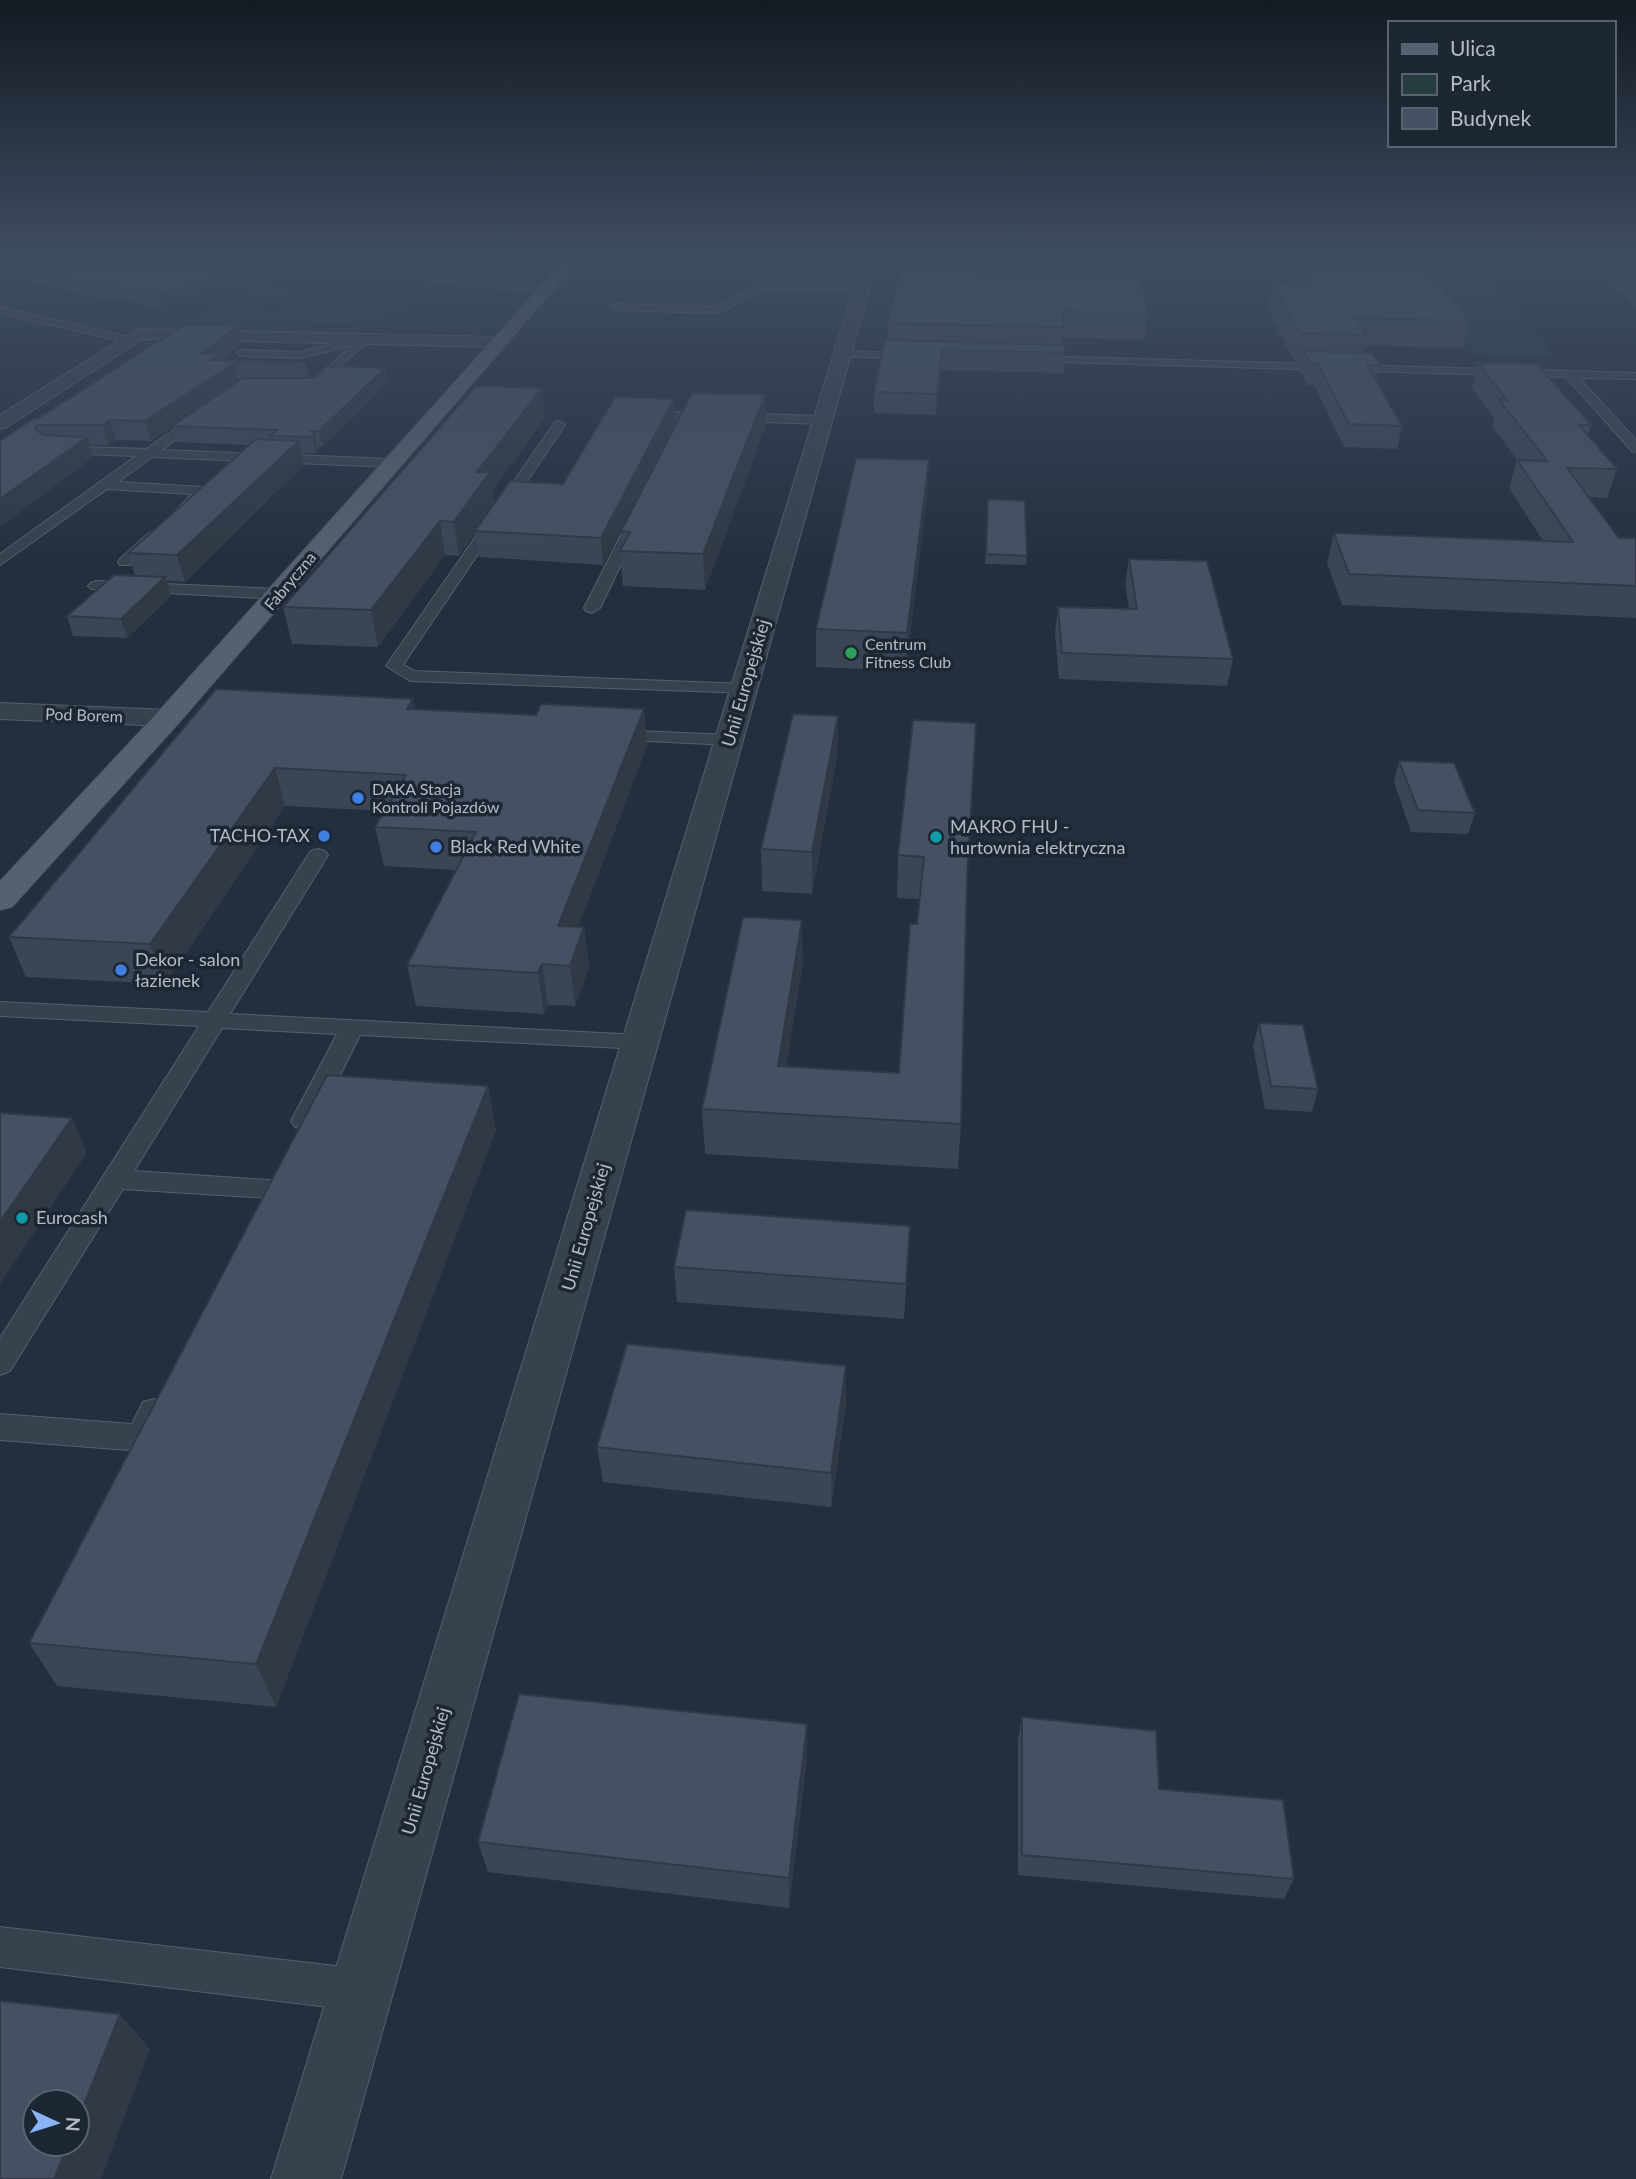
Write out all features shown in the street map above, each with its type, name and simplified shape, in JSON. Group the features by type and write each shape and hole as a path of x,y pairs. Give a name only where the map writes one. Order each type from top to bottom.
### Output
{"main road":[{"name":"Fabryczna","path":"0,900 169,718 483,359"}],"street":[{"path":"0,424 100,359"},
{"name":"Unii Europejskiej","path":"306,2179 843,359"},
{"name":"Pod Borem","path":"0,711 169,718"}],"lane":[{"path":"298,388 312,388 344,359"},
{"path":"1025,359 1636,376"},
{"path":"1570,375 1636,448"},
{"path":"0,561 211,408"},
{"path":"623,414 685,422 824,420"},
{"path":"559,425 394,666 410,676 745,689"},
{"path":"50,449 392,463"},
{"path":"102,485 204,491 125,562"},
{"path":"592,608 640,512"},
{"path":"96,586 279,594"},
{"path":"594,735 730,740"},
{"path":"0,1363 318,855"},
{"path":"0,1009 640,1042"},
{"path":"115,1179 275,1177 352,1027"},
{"path":"0,1427 141,1438 165,1390"},
{"path":"0,1947 361,1990"}],"building":[{"path":"131,359 305,362 234,363 145,421 110,420 103,425 37,425 35,429 43,435 87,437 0,499 0,441"},
{"path":"881,359 941,359 937,394 874,392"},
{"path":"1308,359 1376,359 1380,365 1367,365 1402,426 1349,424 1318,364 1311,364"},
{"path":"1478,363 1537,364 1591,425 1579,425 1617,469 1567,468 1619,538 1636,538 1636,586 1349,574 1334,533 1573,542 1517,460 1547,461 1499,399 1507,400"},
{"path":"327,366 385,368 319,431 311,431 315,435 313,437 270,436 277,430 172,426 243,378 313,378"},
{"path":"476,386 542,388 477,472 490,472 454,522 440,521 371,610 283,607"},
{"path":"692,393 765,395 703,554 620,551 630,532 621,531"},
{"path":"615,397 674,399 601,538 475,531 510,481 563,484"},
{"path":"256,439 299,441 177,555 128,553"},
{"path":"856,458 929,460 907,633 816,629"},
{"path":"988,499 1025,501 1027,556 986,554"},
{"path":"1129,559 1207,561 1233,659 1062,653 1058,607 1137,609"},
{"path":"114,575 165,577 121,619 67,616"},
{"path":"216,689 413,699 407,709 536,715 541,704 644,709 558,926 584,927 570,966 542,964 538,973 407,965 476,832 375,827 406,775 275,768 150,944 9,937"},
{"path":"793,714 838,716 812,852 761,849"},
{"path":"913,720 976,723 967,879 961,1124 702,1109 743,917 802,920 778,1066 899,1073 910,924 917,924 924,857 898,855"},
{"path":"1399,761 1454,763 1475,813 1418,810"},
{"path":"1259,1023 1303,1025 1318,1089 1271,1086"},
{"path":"327,1075 488,1086 256,1664 29,1643"},
{"path":"0,1113 72,1118 0,1222"},
{"path":"686,1210 910,1226 906,1284 674,1267"},
{"path":"627,1344 846,1366 831,1473 597,1447"},
{"path":"519,1694 807,1724 789,1878 478,1842"},
{"path":"1022,1717 1156,1731 1159,1789 1283,1800 1294,1879 1022,1855"},
{"path":"0,2001 120,2014 91,2088 21,2088 21,2158 62,2158 54,2179 0,2179"}],"place":[{"name":"Centrum Fitness Club","path":"851,653"},
{"name":"DAKA Stacja Kontroli Pojazdów","path":"358,798"},
{"name":"TACHO-TAX","path":"324,836"},
{"name":"MAKRO FHU - hurtownia elektryczna","path":"936,837"},
{"name":"Black Red White","path":"436,847"},
{"name":"Dekor - salon łazienek","path":"121,970"},
{"name":"Eurocash","path":"22,1218"}]}
